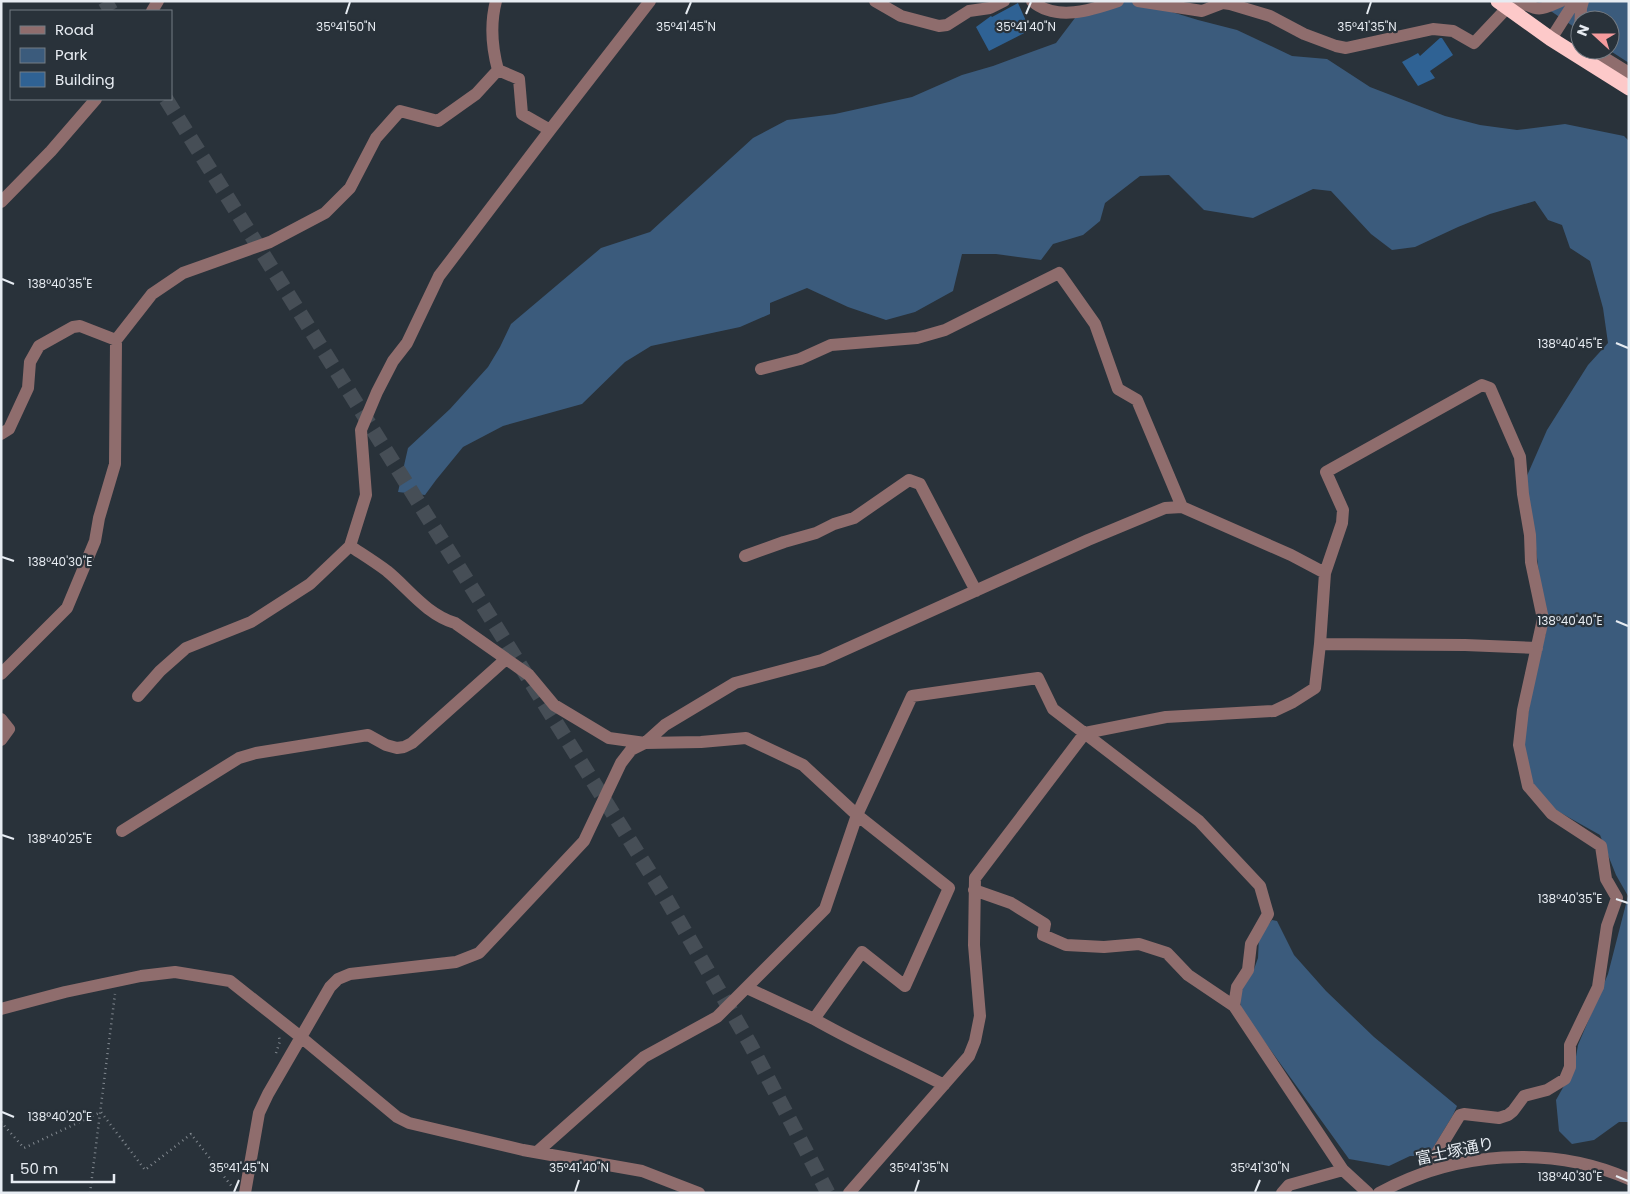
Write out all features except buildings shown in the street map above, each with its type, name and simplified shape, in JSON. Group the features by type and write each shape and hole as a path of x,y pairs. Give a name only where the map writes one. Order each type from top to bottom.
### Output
{"highway":[{"path":"1508,3 1551,39 1629,88"}],"street":[{"path":"496,1 493,13 493,50 498,70"},
{"path":"138,696 160,671 186,648 251,622 310,584 350,546 366,495 361,430 377,392 393,361 407,343 439,276 650,1"},
{"path":"875,1 901,16 939,26 947,25 969,11 990,8 1004,1"},
{"path":"1032,1 1037,6 1066,13 1097,8 1118,1"},
{"path":"1138,1 1202,11 1223,3 1230,4 1270,16 1304,34 1346,48 1433,29 1453,31 1474,43 1508,3 1542,10 1561,1"},
{"path":"1551,39 1575,1"},
{"path":"1609,60 1629,72"},
{"path":"498,70 519,79 522,114 550,130"},
{"path":"1,674 67,608 95,541 99,518 115,464 116,340 152,294 183,273 270,242 325,213 350,188 376,138 400,111 438,121 476,94 498,70"},
{"path":"1,202 51,151 95,100"},
{"path":"761,369 800,359 831,345 917,338 945,330 1059,273 1094,324 1118,389 1137,400 1182,507"},
{"path":"1,434 10,429 28,388 30,362 39,346 73,327 80,326 116,340"},
{"path":"849,1193 969,1056 975,1041 980,1016 974,944 975,878 1085,733 1166,718 1274,710 1293,702 1315,688 1325,573 1342,524 1343,510 1326,472 1482,385 1490,388 1520,457 1523,494 1530,536 1531,562 1543,619 1523,710 1519,745 1528,786 1552,814 1601,846 1606,879 1617,898 1607,926 1598,987 1570,1045 1570,1067 1565,1079 1547,1090 1524,1096 1508,1115 1499,1118 1460,1115 1435,1156 1432,1170"},
{"path":"745,556 816,533 834,524 854,518 909,480 920,484 976,591"},
{"path":"238,1192 259,1114 268,1094 330,987 338,978 350,974 456,962 479,953 584,841 620,763 631,750 645,743 666,725 736,683 822,660 1088,540 1166,508 1182,507 1291,555 1325,573"},
{"path":"350,546 387,571 414,598 445,620 455,623 529,675 554,705 609,738 645,743 701,742 746,738 803,765 857,815 949,888 904,986 862,952 814,1019"},
{"path":"1320,644 1465,645 1536,648"},
{"path":"122,831 239,758 256,753 368,735 386,745 397,748 404,747 412,743 506,658"},
{"path":"537,1152 644,1057 717,1017 825,909 857,815 912,696 1038,678 1053,709 1199,821 1260,886 1268,914 1251,944 1248,970 1237,987 1234,1006"},
{"path":"1,719 9,729 1,740"},
{"path":"974,890 1010,903 1045,924 1043,935 1066,944 1104,947 1139,944 1167,953 1188,975 1234,1006 1343,1170 1368,1193"},
{"path":"1,1009 65,992 141,976 175,972 230,981 397,1116 409,1123 537,1152 642,1171 699,1193"},
{"path":"747,988 814,1019 857,1043 944,1085"},
{"name":"富士塚通り","path":"1379,1193 1395,1188 1432,1170 1475,1160 1511,1156 1585,1164 1629,1179"},
{"path":"1282,1193 1289,1184 1343,1170"}],"path":[{"path":"90,1193 115,990"},
{"path":"273,1059 280,1041 278,1034"},
{"path":"1,1122 24,1148 101,1112"},
{"path":"101,1112 145,1170 191,1134 238,1192"},
{"path":"237,1180 238,1192"}],"green space":[{"path":"1123,1 1136,1 1237,30 1292,56 1327,59 1370,87 1445,116 1480,125 1517,130 1565,124 1624,136 1629,141 1629,1122 1619,1122 1594,1140 1572,1144 1559,1131 1556,1100 1574,1068 1578,1045 1608,974 1628,896 1616,875 1600,835 1552,808 1531,781 1523,743 1538,658 1546,633 1526,478 1547,430 1588,365 1608,343 1603,308 1590,261 1570,248 1562,225 1548,220 1535,201 1490,214 1415,247 1392,250 1371,234 1331,191 1313,189 1253,218 1204,210 1169,175 1140,176 1105,203 1100,221 1083,235 1053,244 1041,260 996,254 962,254 953,291 915,312 886,320 848,307 807,288 770,303 770,314 740,327 651,346 625,362 582,404 503,426 463,447 425,495 398,492 408,448 450,409 488,367 511,324 601,248 650,232 753,138 787,120 835,114 912,97 962,75 1056,43 1081,10"},
{"path":"1536,1 1629,1 1629,63 1620,57 1620,10 1570,10 1570,24"},
{"path":"1272,920 1277,921 1294,955 1326,991 1374,1037 1457,1106 1430,1153 1423,1156 1410,1156 1389,1166 1349,1159 1241,1009 1239,993 1253,972 1258,958 1259,936"}],"tunnel":[{"path":"105,1 110,10"},
{"path":"167,100 664,895 750,1044 828,1193"}]}
